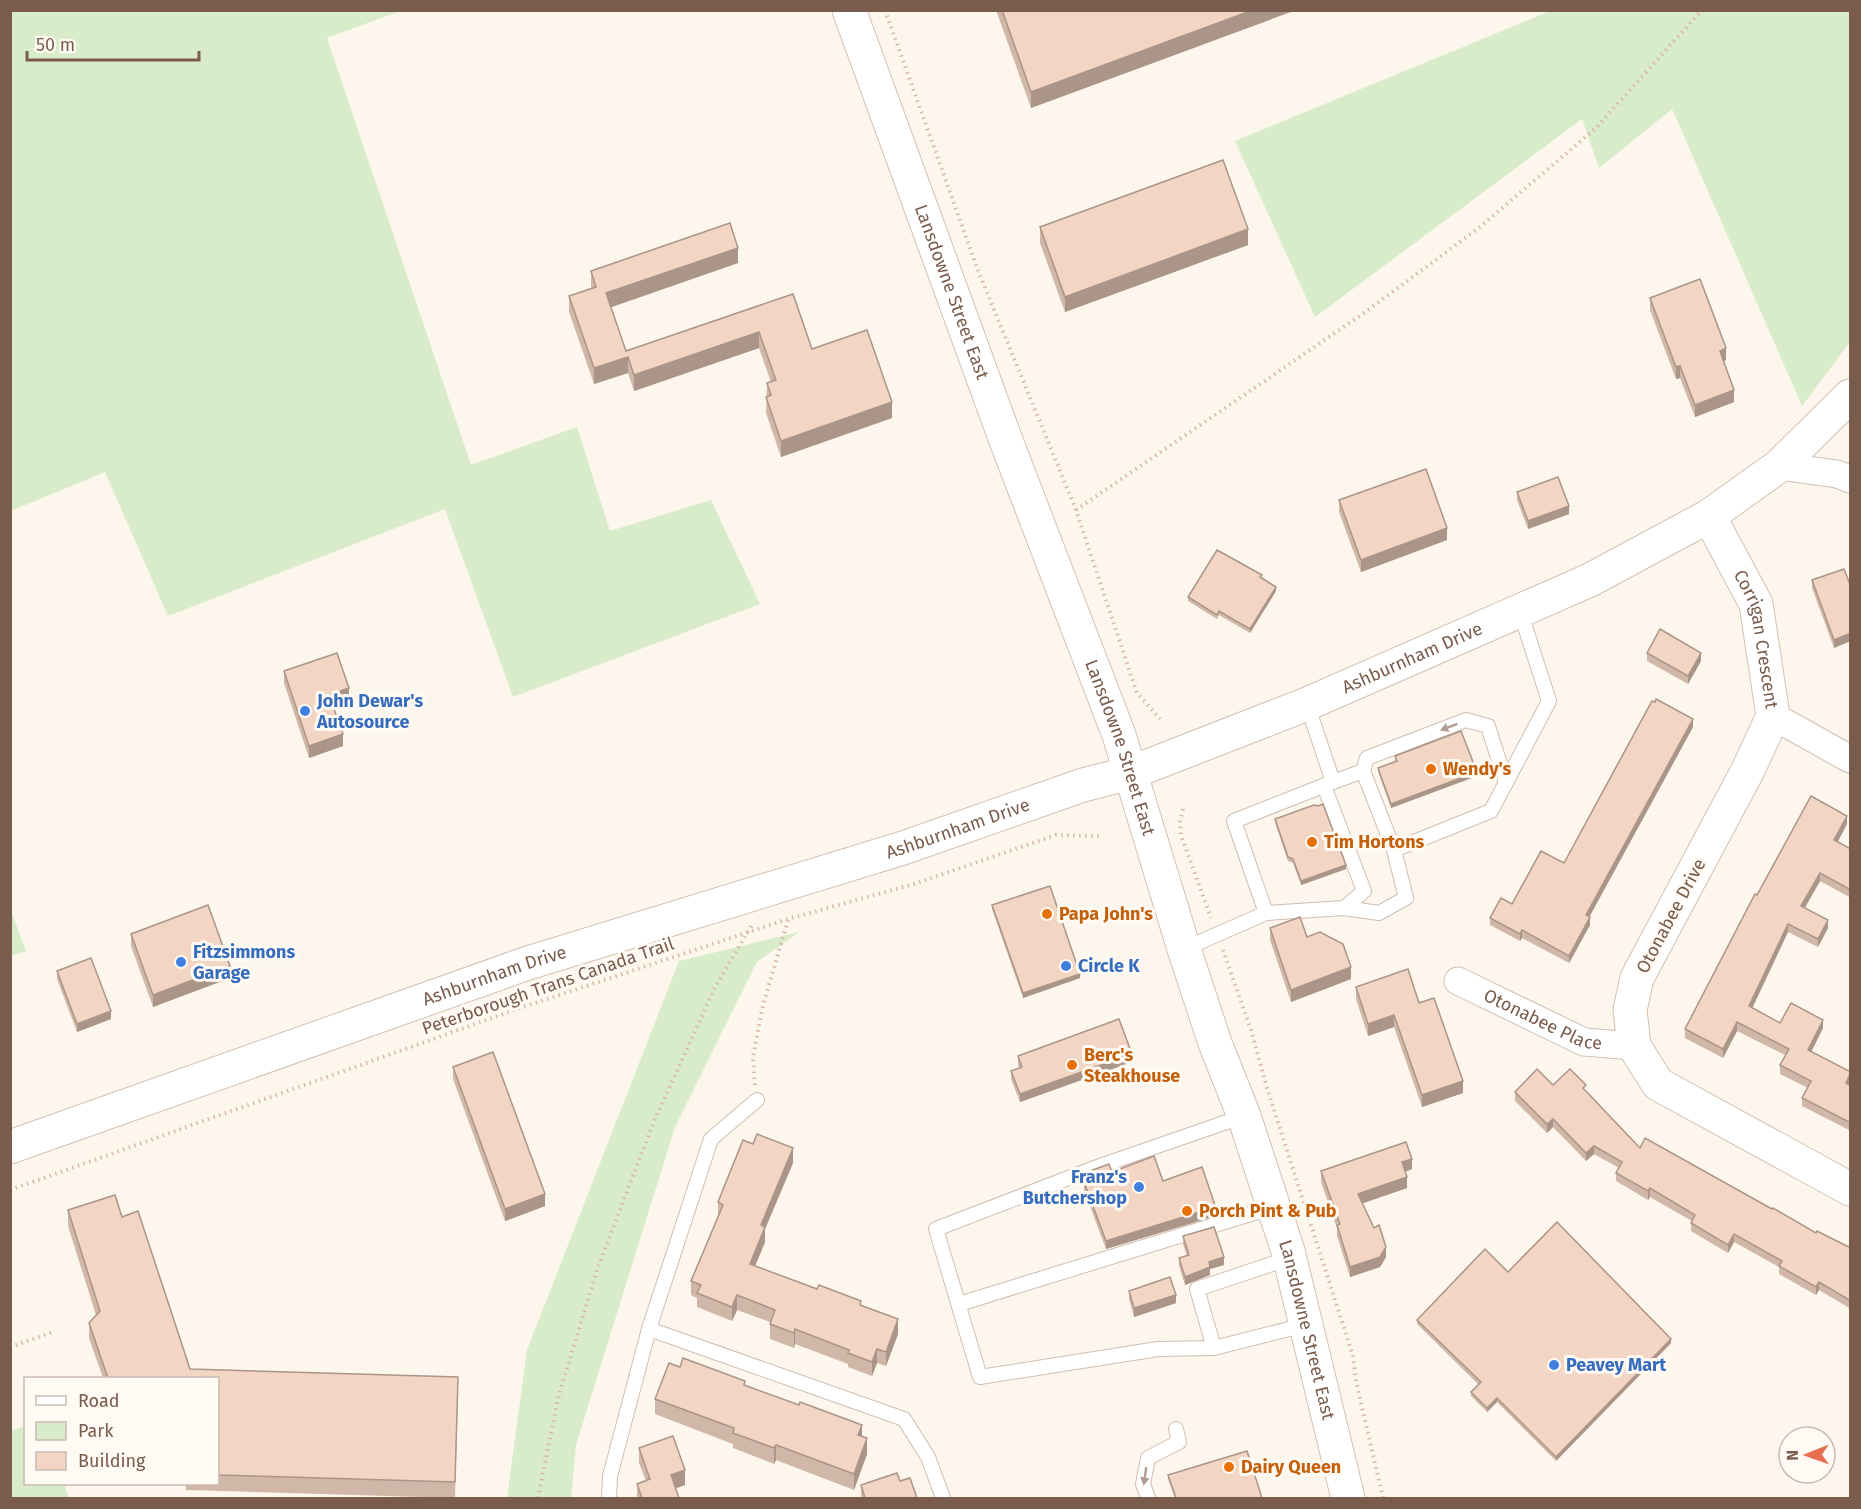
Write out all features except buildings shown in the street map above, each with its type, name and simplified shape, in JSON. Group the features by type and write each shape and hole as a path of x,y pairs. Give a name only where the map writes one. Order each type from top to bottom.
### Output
{"main road":[{"name":"Lansdowne Street East","path":"849,10 1005,438 1119,735 1184,949 1215,1043 1244,1116 1290,1258 1348,1498"},
{"name":"Ashburnham Drive","path":"10,1147 528,963 903,848 1083,785 1130,773 1307,704 1590,580 1709,516 1779,466 1851,396"},
{"name":"Corrigan Crescent","path":"1709,516 1756,604 1773,716"},
{"name":"Otonabee Drive","path":"1773,716 1748,770 1637,978 1629,1010 1634,1046 1659,1084 1851,1189"}],"street":[{"path":"1779,466 1837,474 1851,479"},
{"name":"Corrigan Crescent","path":"1773,716 1851,759"},
{"name":"Otonabee Place","path":"1458,981 1584,1042 1634,1046"}],"lane":[{"path":"1394,850 1491,811 1506,783 1549,701 1520,611"},
{"path":"1307,704 1329,784 1364,891 1344,909"},
{"path":"1184,949 1266,913 1344,909 1379,913 1406,898 1394,850 1363,771 1367,758 1466,720 1488,726 1506,783"},
{"path":"1266,913 1233,821 1363,771"},
{"path":"609,1498 610,1476 649,1329 711,1139 757,1101"},
{"path":"1244,1116 1097,1167 936,1229 980,1377 1158,1349 1214,1348 1305,1326"},
{"path":"958,1304 1273,1207"},
{"path":"1214,1348 1197,1289 1290,1258"},
{"path":"649,1329 904,1419 928,1457 943,1498"},
{"path":"1148,1498 1143,1484 1148,1458 1179,1442 1176,1429"}],"path":[{"path":"885,10 977,268 1076,510 1137,693 1160,719"},
{"path":"1076,510 1364,313 1480,227 1595,129 1702,10"},
{"path":"1183,808 1180,822 1181,835 1251,1030 1267,1088 1353,1356 1356,1381 1383,1498"},
{"name":"Peterborough Trans Canada Trail","path":"10,1190 513,1011 788,919 914,884 1056,835 1100,836"},
{"path":"538,1498 558,1398 597,1270 653,1124 714,987 776,886"},
{"path":"757,1101 753,1057 762,1005 788,919"},
{"path":"10,1347 53,1332"}],"green space":[{"path":"10,11 400,11 327,38 471,465 577,427 610,531 711,500 760,604 513,697 445,509 168,616 105,472 11,511"},
{"path":"1550,11 1850,11 1850,342 1802,406 1672,109 1599,168 1582,119 1315,317 1235,141"},
{"path":"10,908 26,951 11,956 10,956"},
{"path":"799,932 757,962 675,1127 576,1445 571,1498 507,1498 527,1350 679,961"},
{"path":"24,1426 24,1485 64,1485 69,1498 11,1498 11,1431"}],"place":[{"name":"John Dewar's Autosource","path":"305,711"},
{"name":"Wendy's","path":"1431,769"},
{"name":"Tim Hortons","path":"1312,842"},
{"name":"Papa John's","path":"1047,914"},
{"name":"Fitzsimmons Garage","path":"181,962"},
{"name":"Circle K","path":"1066,966"},
{"name":"Berc's Steakhouse","path":"1072,1065"},
{"name":"Franz's Butchershop","path":"1139,1187"},
{"name":"Porch Pint & Pub","path":"1187,1211"},
{"name":"Peavey Mart","path":"1554,1365"},
{"name":"Dairy Queen","path":"1229,1467"}]}
